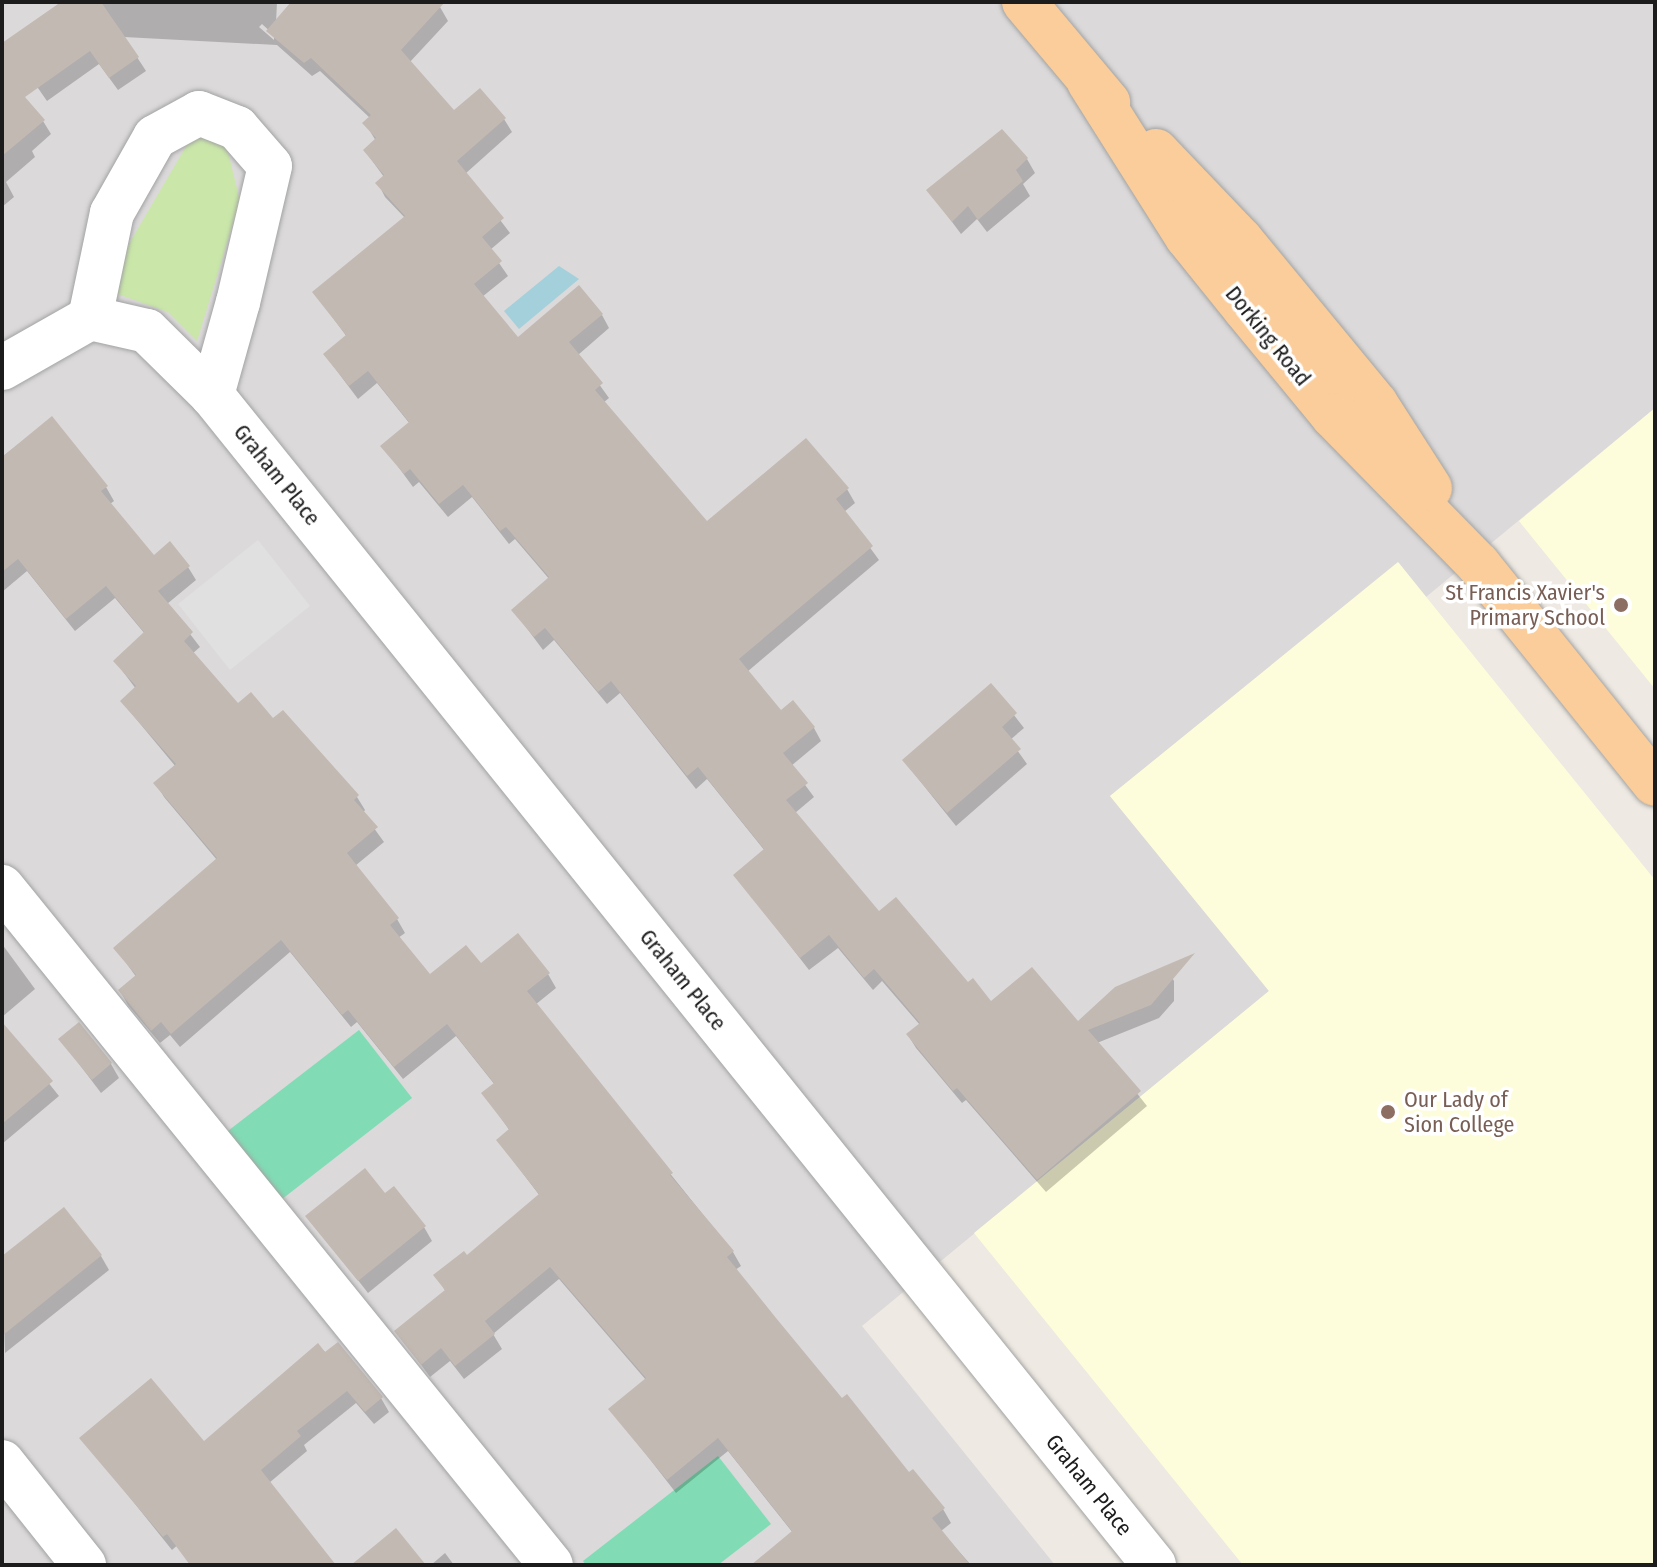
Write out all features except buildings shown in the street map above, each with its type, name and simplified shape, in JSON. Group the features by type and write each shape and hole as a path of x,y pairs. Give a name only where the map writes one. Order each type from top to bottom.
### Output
{"main road":[{"name":"Dorking Road","path":"1024,2 1089,82 1241,240 1261,296 1376,404 1478,564 1655,784"}],"street":[{"path":"2,368 90,318 112,213 155,137 199,113 237,128 270,166 250,257 212,395"},
{"name":"Graham Place","path":"90,318 147,331 212,395 1154,1565"},
{"path":"2,887 551,1565"},
{"path":"2,1462 84,1565"}],"shaded area":[{"path":"2,2 1655,2 1655,408 1426,597 1399,563 1110,796 1269,991 862,1326 1055,1565 2,1565"},
{"name":"St Francis Xavier's Primary School","path":"1655,408 1655,689 1519,521"},
{"path":"258,540 310,606 230,670 178,604"},
{"name":"Our Lady of Sion College","path":"1398,562 1655,880 1655,1565 1243,1565 974,1233 1269,991 1110,796"}],"green space":[{"path":"210,137 226,144 240,201 197,341 168,312 109,291 109,278 191,138"},
{"path":"359,1030 412,1098 277,1203 224,1134"},
{"path":"718,1456 771,1524 718,1565 586,1565 583,1561"}],"water":[{"path":"559,266 579,279 519,329 504,311"}],"place":[{"name":"St Francis Xavier's Primary School","path":"1621,605"},
{"name":"Our Lady of Sion College","path":"1388,1112"}]}
